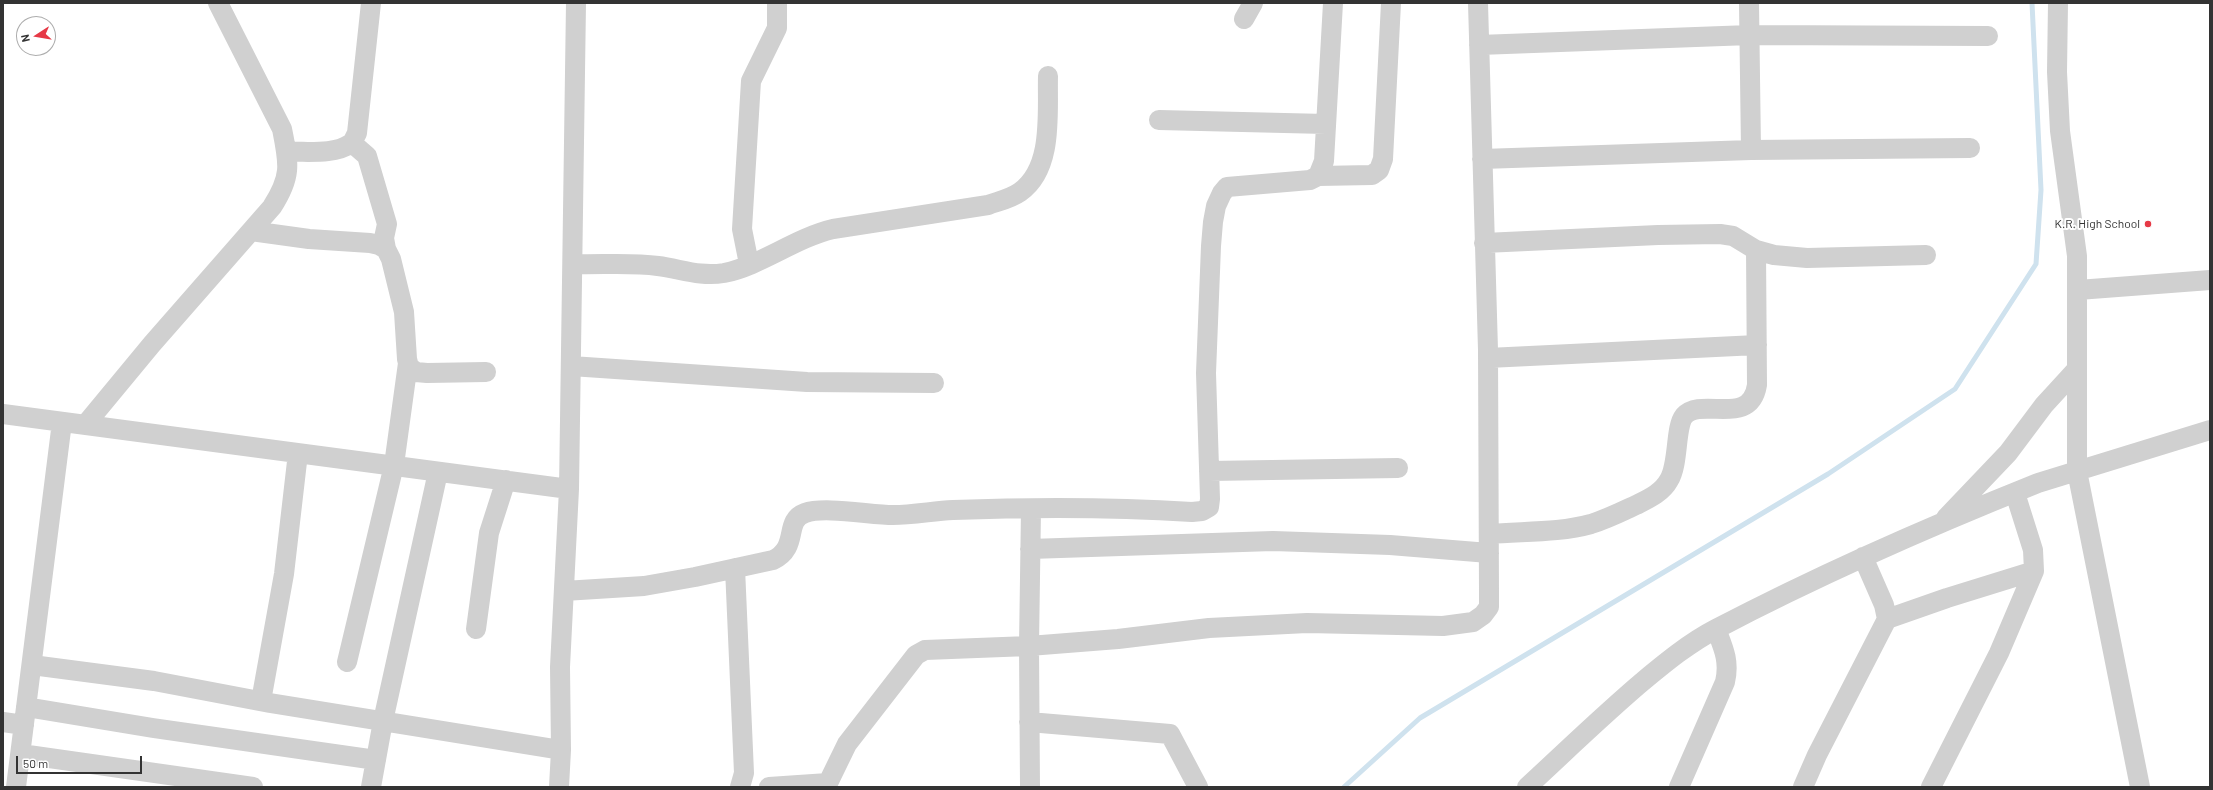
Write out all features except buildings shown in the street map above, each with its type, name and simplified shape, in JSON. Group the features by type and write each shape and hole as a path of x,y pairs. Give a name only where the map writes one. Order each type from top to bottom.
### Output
{"street":[{"path":"85,425 152,344 272,207 283,189 288,175 287,152 282,129 218,3"},
{"path":"287,152 327,150 341,148 352,143 356,133 371,3"},
{"path":"559,787 561,750 560,667 569,489 576,3"},
{"path":"749,264 742,229 751,81 777,28 777,3"},
{"path":"1318,176 1324,161 1333,3"},
{"path":"564,591 644,586 773,560 788,550 795,521 799,516 806,513 835,511 877,515 952,510 1131,508 1192,512 1202,511 1208,507 1210,499 1206,372 1212,222 1216,206 1222,193 1227,187 1310,180 1318,176 1372,175 1379,170 1383,159 1391,3"},
{"path":"769,787 828,783 847,744 916,655 925,650 1028,646 1118,639 1209,628 1306,622 1443,626 1468,623 1483,615 1489,607 1488,358 1478,3"},
{"path":"1749,3 1751,150"},
{"path":"2058,3 2057,72 2060,131 2077,256 2077,471 2140,787"},
{"path":"1479,45 1750,35 1988,36"},
{"path":"573,264 658,266 693,274 709,275 726,272 749,264 814,234 833,229 988,205 1007,199 1020,192 1037,169 1045,151 1048,76"},
{"path":"1159,120 1326,124"},
{"path":"347,662 394,465 408,363 404,312 391,259 386,249 384,238 387,224 367,156 352,143"},
{"path":"1482,159 1751,150 1970,148"},
{"path":"252,231 309,239 370,243 379,245 386,249"},
{"path":"1484,243 1658,235 1720,234 1733,236 1756,250 1774,255 1808,258 1926,255"},
{"path":"1030,548 1273,540 1390,545 1489,543 1573,528 1609,518 1645,501 1662,490 1675,468 1681,424 1684,416 1694,411 1736,408 1747,405 1755,396 1757,345 1756,250"},
{"path":"2078,290 2210,280"},
{"path":"1488,358 1757,345"},
{"path":"408,363 409,367 416,372 486,372"},
{"path":"571,366 807,382 934,383"},
{"path":"1942,522 2008,453 2044,405 2077,369"},
{"path":"3,414 569,489"},
{"path":"16,787 62,422"},
{"path":"1527,787 1617,703 1667,661 1702,636 1862,557 1942,522 2015,493 2077,471 2210,430"},
{"path":"261,701 284,574 298,453"},
{"path":"1209,471 1398,468"},
{"path":"371,787 383,721 438,472"},
{"path":"476,629 489,533 506,480"},
{"path":"1931,787 1999,653 2034,571 2033,550 2015,493"},
{"path":"1030,787 1028,646 1031,509"},
{"path":"1803,787 1817,755 1887,619 1884,605 1862,557"},
{"path":"734,568 744,773 740,787"},
{"path":"1887,619 1947,598 2034,571"},
{"path":"1679,787 1725,682 1728,670 1728,659 1716,629"},
{"path":"32,665 154,681 261,701 561,750"},
{"path":"3,722 25,716 153,728 376,760"},
{"path":"1029,722 1170,734 1198,787"},
{"path":"21,754 253,787"}],"waterway":[{"path":"1344,787 1420,718 1828,474 1955,389 2036,264 2041,190 2032,3"}],"place":[{"name":"K.R. High School","path":"2148,224"}]}
